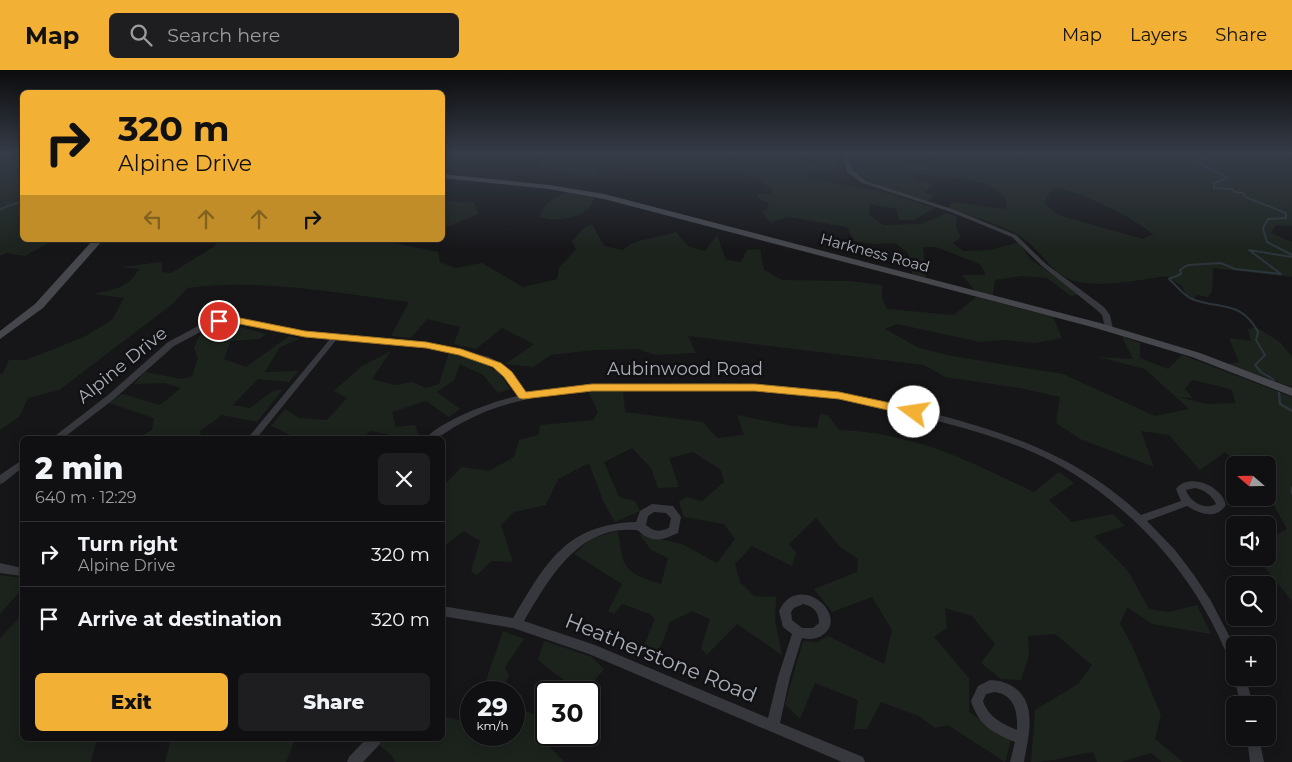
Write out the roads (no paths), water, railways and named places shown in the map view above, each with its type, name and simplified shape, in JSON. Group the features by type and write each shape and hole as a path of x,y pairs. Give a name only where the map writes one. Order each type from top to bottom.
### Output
{"main road":[{"name":"Harkness Road","path":"542,186 602,196 1108,328 1196,355 1292,392"},
{"path":"0,336 39,306 96,242"}],"street":[{"path":"877,186 953,211 1000,229 1017,239 1044,265 1101,308 1106,315 1108,328"},
{"name":"Alpine Drive","path":"59,436 111,397 171,344 215,322 240,321 291,332 426,345 476,356 490,361 503,370 523,396"},
{"path":"253,436 334,337"},
{"name":"Aubinwood Road","path":"434,436 458,421 523,396 592,387 744,387 811,392 877,403 972,427 1036,450 1090,480 1138,520 1195,583 1216,618 1226,640"},
{"path":"0,480 20,465"},
{"path":"1138,520 1188,502"},
{"path":"516,624 552,566 571,546 604,528 640,526"},
{"path":"0,568 20,572"},
{"name":"Heatherstone Road","path":"445,612 516,624 591,649 858,762"},
{"path":"773,725 784,677 798,632"},
{"path":"1017,762 1021,738"},
{"path":"354,762 373,741"},
{"path":"1254,746 1257,762"}],"waterway":[{"path":"1214,186 1214,188 1233,189 1234,192 1243,193 1245,197 1286,213 1286,218 1268,219 1263,228 1267,242 1292,255"},
{"path":"0,209 20,202"},
{"path":"1274,380 1261,372 1255,365 1265,355 1256,340 1258,332 1245,315 1237,310 1189,298 1169,279 1181,274 1180,270 1188,265 1221,263 1235,269 1281,274 1249,250 1292,257"},
{"path":"1279,393 1280,404 1292,411"},
{"path":"1292,488 1292,493"}]}
